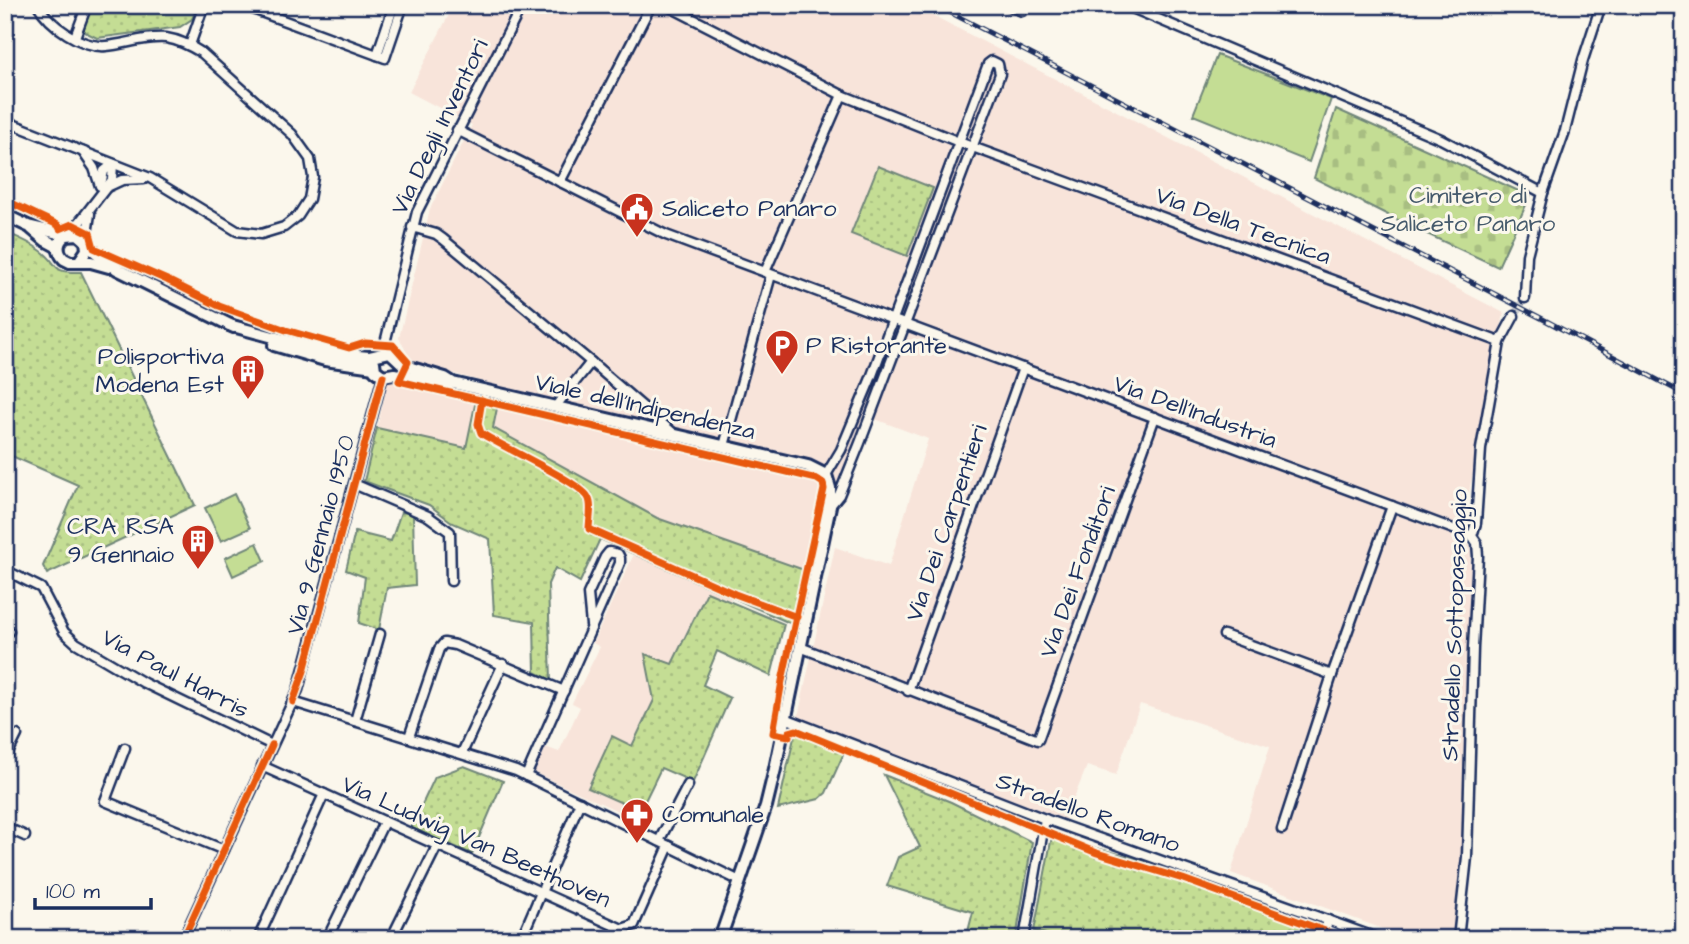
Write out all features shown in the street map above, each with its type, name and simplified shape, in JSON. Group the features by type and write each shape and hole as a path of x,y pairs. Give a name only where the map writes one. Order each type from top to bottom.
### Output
{"street":[{"path":"5,121 150,178 232,229 244,233 261,234 284,227 298,216 312,189 312,165 301,143 202,53 190,45 165,38 99,46 57,27 38,5"},
{"path":"75,37 87,5"},
{"path":"190,45 204,5"},
{"path":"242,5 381,56"},
{"path":"381,56 394,5"},
{"path":"381,56 403,5"},
{"name":"Via Degli Inventori","path":"379,358 418,212 522,5"},
{"path":"560,182 651,5"},
{"name":"Via Della Tecnica","path":"666,5 842,95 959,142 1500,342"},
{"path":"1008,5 1022,11 1024,5"},
{"path":"1125,5 1441,139 1543,193"},
{"path":"1525,298 1527,255 1543,193 1565,131 1583,60 1601,5"},
{"path":"720,939 766,806 831,506 831,488 826,475 841,450 893,320 988,64 992,61 998,64 1000,74 860,443 839,495 831,506"},
{"path":"724,446 768,274 842,95"},
{"name":"Via Dell'Industria","path":"457,130 666,235 1472,536"},
{"path":"83,152 94,168 102,190"},
{"path":"58,247 59,241 91,211 114,175 113,164"},
{"path":"102,190 121,180 150,178"},
{"path":"5,215 28,226 58,247 64,259 74,262 86,254 91,211"},
{"path":"28,226 81,235 87,244 117,269"},
{"path":"412,228 436,234 443,239 675,435"},
{"path":"80,260 117,269 229,325 289,350 325,360 379,358 377,373 389,375 399,362"},
{"name":"Stradello Sottopassaggio","path":"1458,939 1467,857 1472,662 1478,556 1477,543 1472,536 1476,523 1481,449 1500,342 1514,316"},
{"name":"Viale dell'Indipendenza","path":"379,358 393,353 399,362 411,369 445,378 453,383 808,466 826,475"},
{"path":"555,407 591,362"},
{"name":"Via Dei Carpentieri","path":"908,691 1023,368"},
{"name":"Viale dell'Indipendenza","path":"389,375 446,386 453,383"},
{"name":"Via 9 Gennaio 1950","path":"293,702 304,671 354,484 389,375"},
{"name":"Via Dei Fonditori","path":"908,691 1038,740 1155,417"},
{"name":"Via 9 Gennaio 1950","path":"354,484 428,516 450,532 451,581"},
{"path":"1282,829 1332,675 1392,506"},
{"path":"526,776 620,563 620,558 614,553 609,552 605,556 588,594 591,625"},
{"name":"Via Paul Harris","path":"5,570 41,588 64,632 76,643 144,684 272,745"},
{"path":"355,721 380,634"},
{"path":"1224,635 1332,675"},
{"path":"409,737 439,649 444,643 503,664 564,691"},
{"path":"800,647 908,691"},
{"path":"462,753 503,664"},
{"path":"183,939 293,702 462,753 526,776 740,881"},
{"name":"Stradello Romano","path":"785,719 1045,819 1380,939"},
{"path":"5,759 17,735"},
{"path":"125,748 104,801 223,850"},
{"name":"Via Ludwig Van Beethoven","path":"262,766 622,929 634,925 669,846"},
{"path":"659,841 688,785"},
{"path":"258,939 324,794"},
{"path":"522,939 580,802"},
{"path":"1024,939 1045,819"},
{"path":"327,939 384,822"},
{"path":"5,827 25,836"},
{"path":"391,939 437,846"},
{"path":"1323,939 1328,920"},
{"path":"5,935 12,939"}],"shaded area":[{"path":"454,5 913,5 1504,313 1463,524 1471,552 1465,830 1454,939 1410,939 1231,873 1270,746 1140,704 1116,775 1087,766 1065,820 798,717 835,547 889,566 928,439 867,416 804,570 657,518 493,427 501,387 412,362 399,338 430,209 472,125 409,92"},
{"path":"388,381 476,400 467,448 377,428"},
{"path":"634,554 731,598 631,817 533,772 545,747 559,752 580,707 572,703 600,647 593,643"}],"green space":[{"path":"90,5 198,5 192,19 180,27 97,38 83,31 82,26"},
{"path":"1217,55 1331,99 1309,162 1193,115"},
{"name":"Cimitero di Saliceto Panaro","path":"1336,109 1530,196 1498,267 1314,178"},
{"path":"878,166 933,188 907,256 851,234"},
{"path":"5,232 36,247 59,269 81,272 195,505 47,574 43,566 78,485 5,453"},
{"path":"476,400 498,403 493,428 657,518 804,570 792,624 600,539 580,582 555,568 548,584 551,680 535,672 534,622 494,615 490,539 453,523 429,505 364,481 377,428 466,448"},
{"path":"234,494 250,528 221,541 205,508"},
{"path":"401,512 413,514 415,585 387,588 379,630 359,623 365,577 346,570 355,532 391,541"},
{"path":"257,543 265,561 233,576 225,558"},
{"path":"707,592 784,624 771,676 717,651 703,685 730,698 693,782 661,768 640,811 588,788 612,736 632,746 654,700 645,654 672,664"},
{"path":"795,733 844,753 826,793 819,799 778,809"},
{"path":"464,766 503,781 472,854 411,828 435,777"},
{"path":"884,775 951,802 1032,842 1016,939 966,939 973,912 887,886 898,857 920,847"},
{"path":"1052,836 1149,862 1319,921 1322,926 1318,939 1213,939 1171,928 1167,939 1067,939 1034,931"}],"tunnel":[{"path":"1514,316 1525,298"}],"railway":[{"path":"936,5 1684,394"}],"cycle path":[{"path":"5,200 58,225 60,229 72,224 90,233 94,248 219,306 286,330 349,348 365,343 393,345 408,362 399,381 817,479 823,483 824,489 773,733 789,736 789,732 796,730 1097,853 1183,879 1347,939"},
{"path":"293,702 304,671 383,376"},
{"path":"482,400 478,424 481,433 581,490 588,497 590,504 589,529 735,594 797,617"},
{"path":"183,939 272,745"}],"place":[{"name":"Saliceto Panaro","path":"637,239"},
{"name":"P Ristorante","path":"782,376"},
{"name":"Polisportiva Modena Est","path":"248,401"},
{"name":"CRA RSA 9 Gennaio","path":"198,571"},
{"name":"Comunale","path":"637,845"}]}
